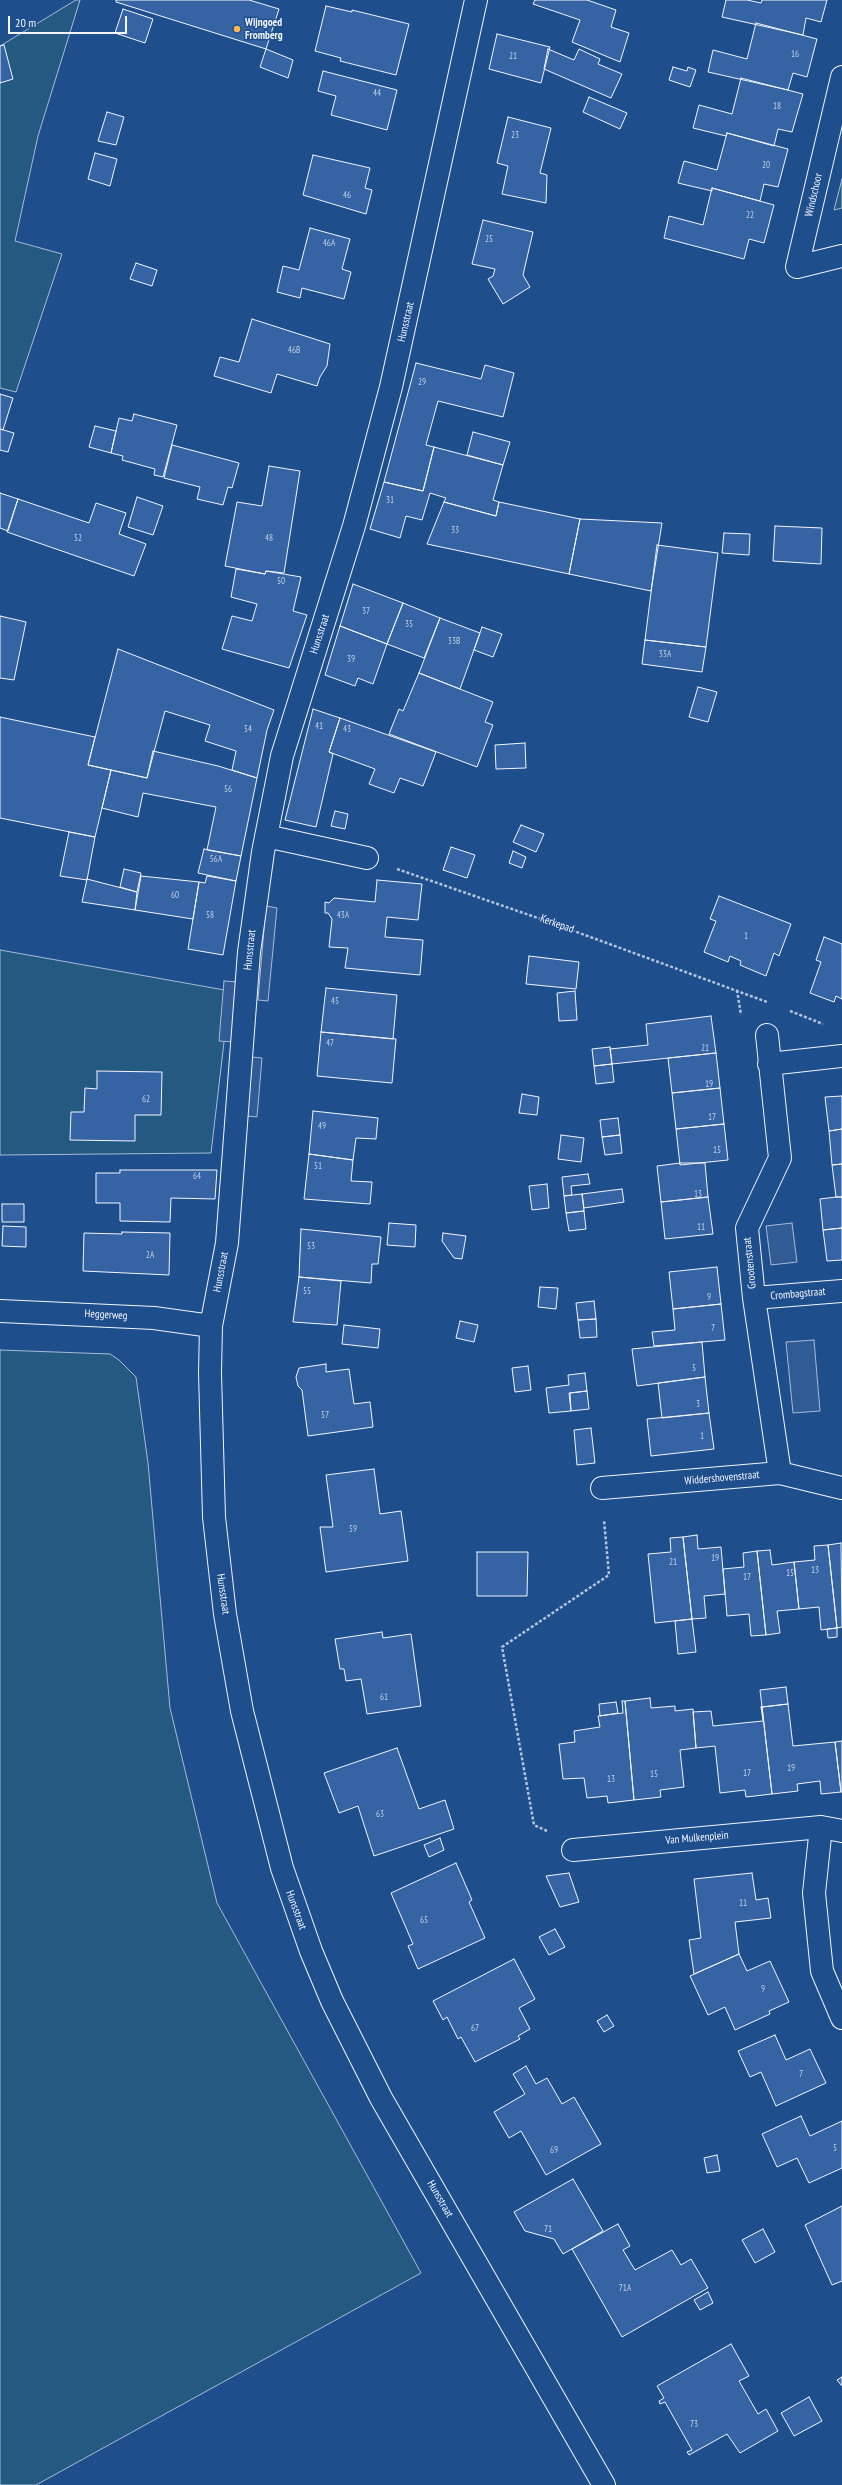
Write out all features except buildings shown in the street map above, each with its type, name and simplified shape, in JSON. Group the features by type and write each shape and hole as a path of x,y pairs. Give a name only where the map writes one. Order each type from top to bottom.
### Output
{"street":[{"name":"Hunsstraat","path":"476,0 391,387 354,526 282,756 266,836 249,952 227,1243 211,1326 210,1373 214,1517 224,1606 242,1711 258,1780 294,1906 332,2001 381,2098 604,2485"},
{"name":"Windschoor","path":"842,77 797,267 842,256"},
{"path":"266,836 367,858"},
{"name":"Grootenstraat","path":"767,1035 780,1158 747,1228 754,1298 780,1473"},
{"path":"769,1064 842,1056"},
{"name":"Crombagstraat","path":"754,1298 842,1290"},
{"name":"Heggerweg","path":"0,1311 154,1318 211,1326"},
{"name":"Widdershovenstraat","path":"602,1488 780,1473 842,1488"},
{"path":"821,1827 814,1893 822,1971 842,2018"},
{"name":"Van Mulkenplein","path":"573,1850 821,1827 842,1831"}],"path":[{"name":"Kerkepad","path":"367,858 555,924 772,1004"},
{"path":"786,1010 828,1026"},
{"path":"573,1850 571,1828 547,1831 534,1825 502,1647 608,1575 602,1488"}],"shaded area":[{"path":"76,0 80,0 38,136 15,241 62,254 16,392 0,388 0,46"},
{"path":"842,179 842,208 834,210"},
{"path":"266,906 277,908 268,1001 258,1000"},
{"path":"0,950 230,991 211,1153 0,1155"},
{"path":"224,981 238,982 233,1042 219,1041"},
{"path":"251,1057 262,1058 257,1117 246,1116"},
{"path":"792,1223 797,1262 771,1265 766,1226"},
{"path":"814,1340 820,1411 793,1413 786,1342"},
{"path":"0,1350 110,1354 119,1360 136,1377 148,1463 170,1708 217,1903 421,2273 36,2485 0,2485"}],"place":[{"name":"Wijngoed Fromberg","path":"237,29"}]}
